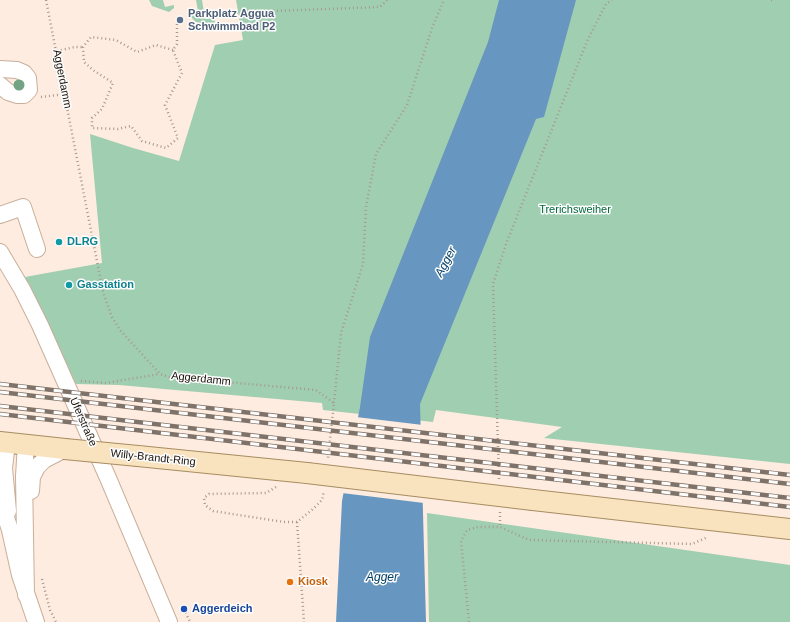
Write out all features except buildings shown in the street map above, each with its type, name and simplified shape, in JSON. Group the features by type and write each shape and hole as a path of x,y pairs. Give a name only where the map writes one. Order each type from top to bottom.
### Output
{"main road":[{"name":"Willy-Brandt-Ring","path":"4,442 26,444 58,450 138,456 307,473 790,529"}],"street":[{"path":"0,69 17,70 24,73 28,78 28,90 24,95 17,95 8,92 0,85"},
{"path":"0,215 23,207 37,249"},
{"name":"Uferstraße","path":"0,252 22,289 64,379 169,622"},
{"path":"4,442 4,468 10,530"},
{"path":"26,444 24,476 26,595"},
{"path":"25,554 32,477 37,467 58,450"},
{"path":"0,499 10,530 20,575 36,622"}],"path":[{"name":"Aggerdamm","path":"46,0 103,292 112,317 120,330 160,374 169,377 316,390 334,403"},
{"path":"221,13 380,7 387,0"},
{"path":"328,461 341,333 363,264 366,207 376,154 407,105 432,28 444,0"},
{"path":"499,487 493,284 506,244 588,39 606,4 612,0"},
{"path":"771,0 776,0"},
{"path":"173,50 177,44 177,24"},
{"path":"91,37 116,40 137,52 156,46 173,50 182,73 165,105 178,138 166,148 142,141 131,126 118,129 92,128 92,118 102,109 113,84 84,62 83,47 91,37"},
{"path":"57,52 75,47 83,47"},
{"path":"28,90 41,97 65,94"},
{"path":"64,379 106,383 160,374"},
{"path":"282,484 266,493 209,494 204,498 205,505 213,511 284,522 297,522 313,510 322,500 324,489"},
{"path":"500,511 500,527"},
{"path":"297,522 304,622"},
{"path":"469,622 460,541 467,530 478,527 500,527 529,540 692,544 714,535"},
{"path":"42,575 50,610 56,622"},
{"path":"184,609 190,622"}],"green space":[{"path":"149,0 163,0 165,7 174,5 174,8 169,12 152,6"},
{"path":"196,0 202,0 205,19 214,18 215,22 212,27 196,22 190,16 189,13 198,11"},
{"name":"Trerichsweiher","path":"236,0 790,0 790,464 544,438 562,427 436,410 433,422 323,410 322,403 119,385 76,384 25,277 102,263 90,134 179,161 215,45 243,40"},
{"path":"427,513 790,565 790,622 429,622"}],"water":[{"name":"Agger","path":"499,0 576,0 544,117 536,119 420,404 426,622 336,622 342,501 360,407 370,337 488,42"}],"pier":[{"path":"356,417 423,425 424,503 342,493"}],"railway":[{"path":"0,384 790,475"},
{"path":"0,392 790,484"},
{"path":"0,406 790,498"},
{"path":"0,414 790,507"}],"place":[{"name":"Parkplatz Aggua Schwimmbad P2","path":"180,20"},
{"name":"DLRG","path":"59,242"},
{"name":"Gasstation","path":"69,285"},
{"name":"Kiosk","path":"290,582"},
{"name":"Aggerdeich","path":"184,609"}]}
